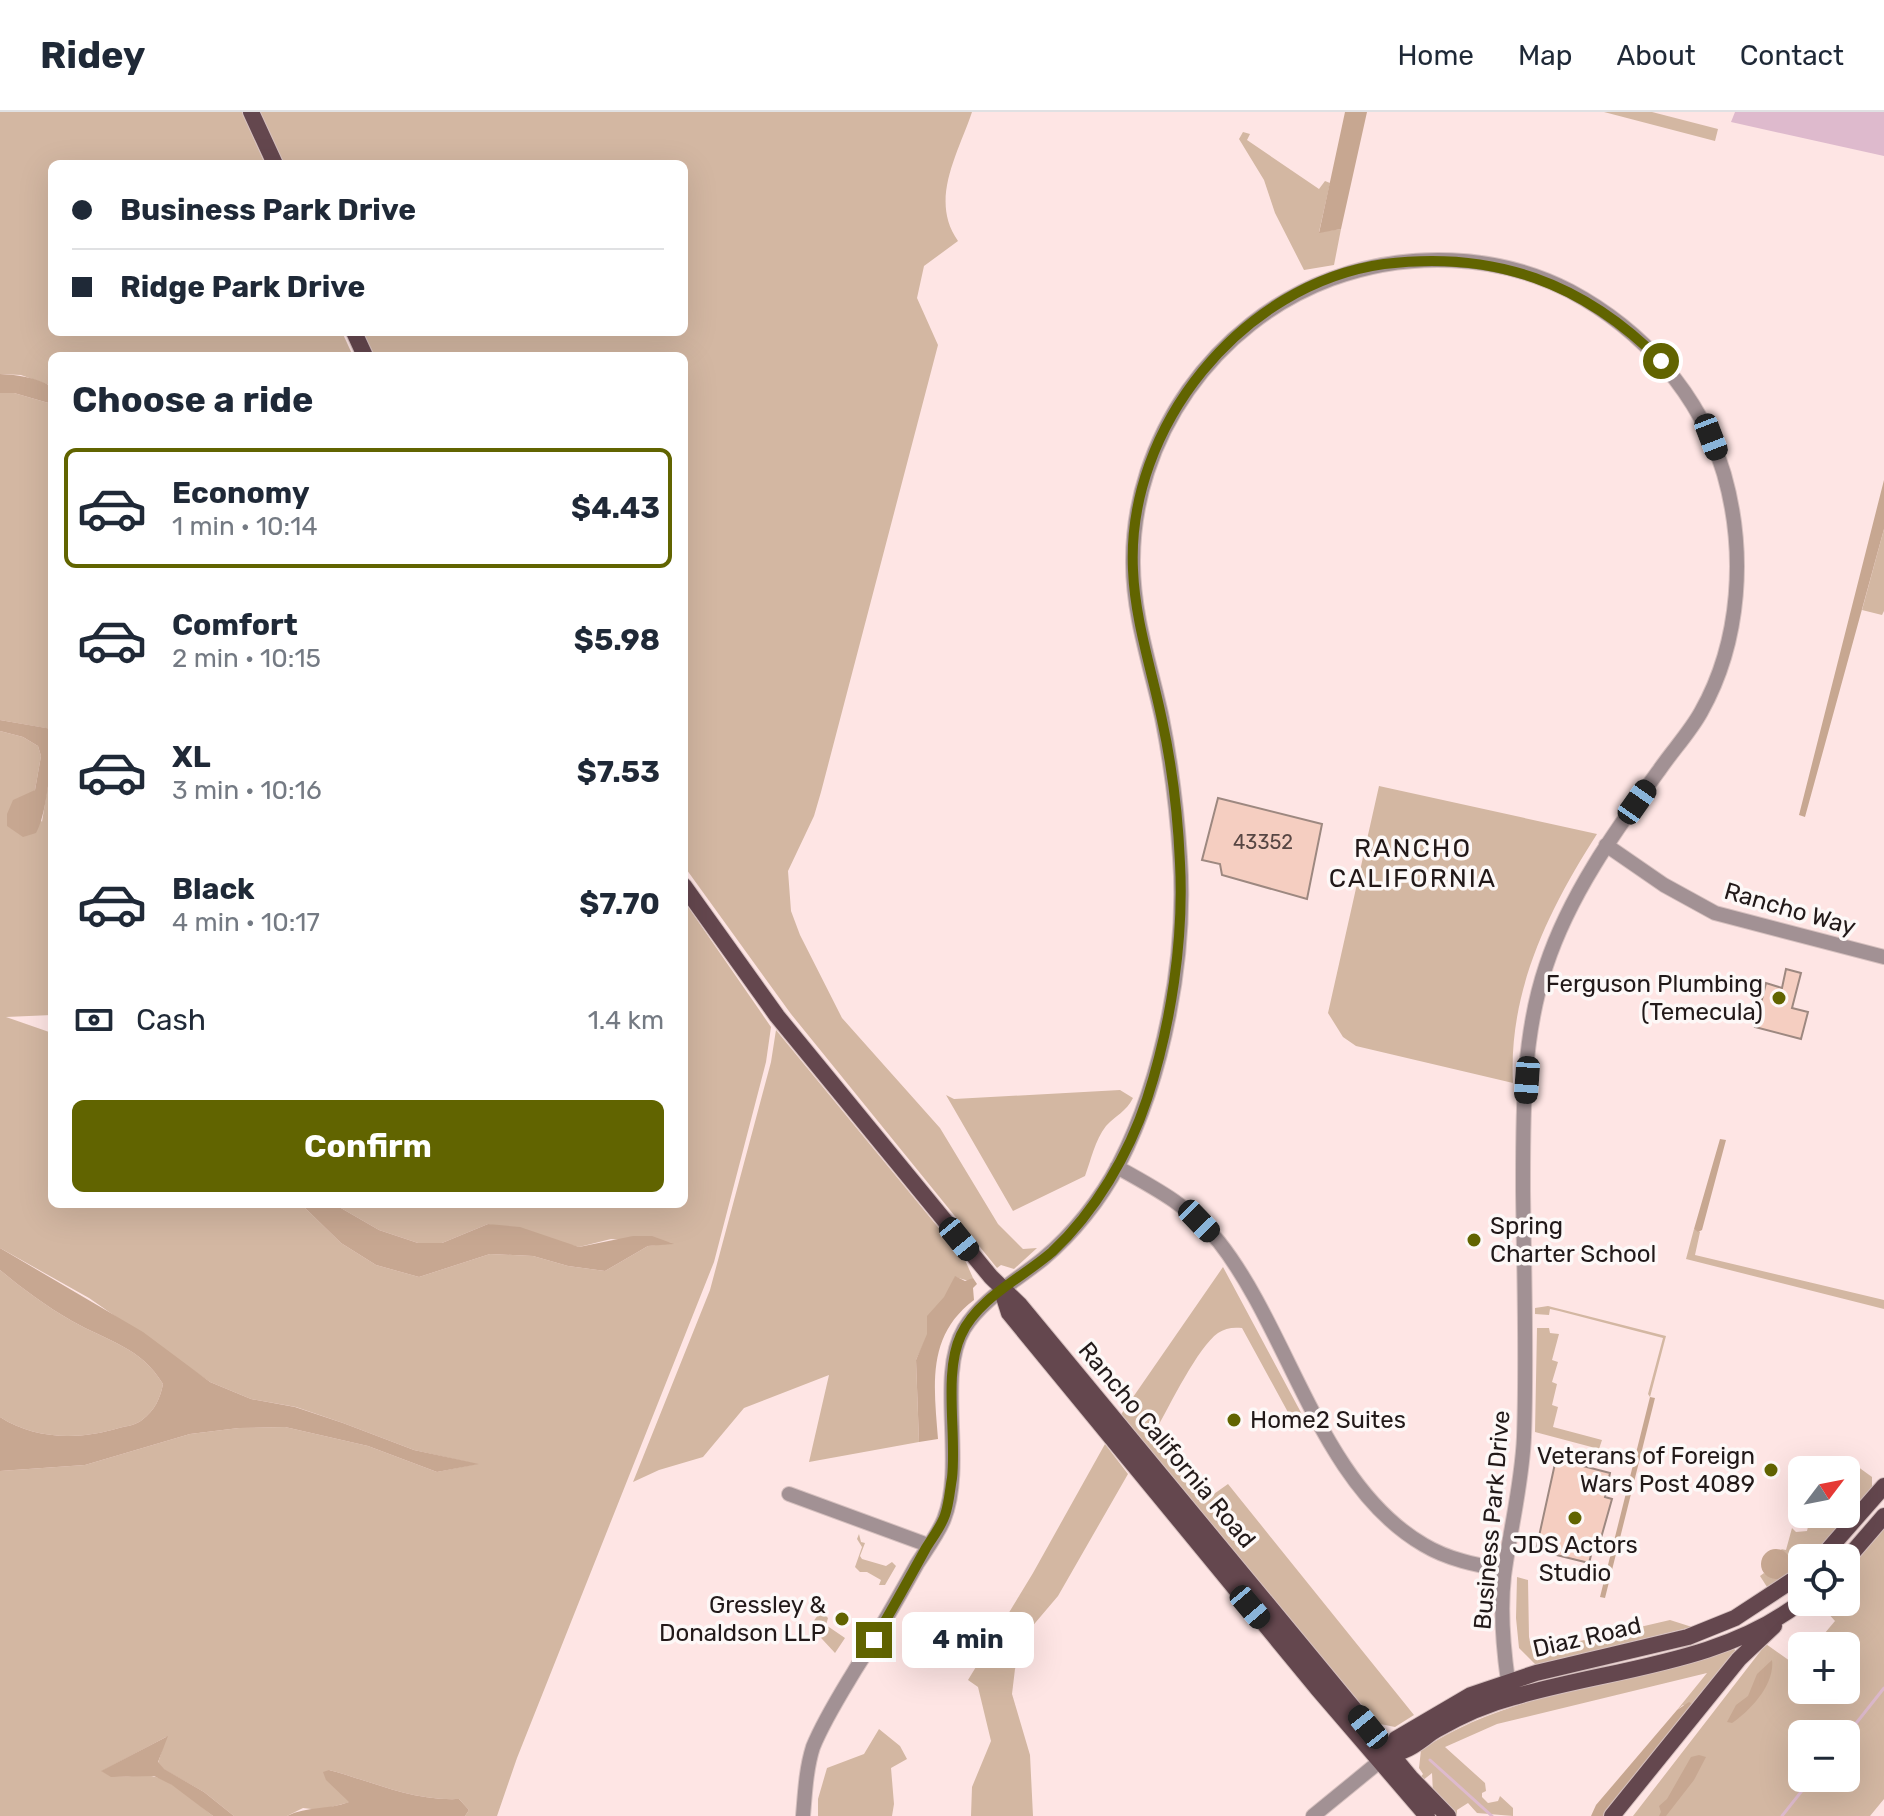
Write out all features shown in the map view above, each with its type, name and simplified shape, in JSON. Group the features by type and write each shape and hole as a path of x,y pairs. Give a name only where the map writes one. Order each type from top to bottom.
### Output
{"main road":[{"path":"251,112 273,160"},
{"name":"Rancho California Road","path":"688,892 777,1016 1001,1290 1009,1313 1384,1757 1427,1816"},
{"path":"1833,1544 1884,1486"},
{"path":"1860,1544 1884,1516"},
{"name":"Diaz Road","path":"1384,1757 1396,1739 1446,1708 1508,1681 1688,1637 1735,1618 1788,1583"},
{"name":"Diaz Road","path":"1384,1757 1405,1750 1458,1718 1513,1697 1691,1656 1755,1629 1788,1610"},
{"path":"1612,1816 1739,1659 1788,1614"},
{"name":"Rancho California Road","path":"1384,1757 1448,1816"}],"street":[{"name":"Business Park Drive","path":"803,1816 809,1756 826,1720 945,1517 952,1477 954,1353 962,1333 972,1318 1001,1290 1065,1239 1117,1167 1147,1099 1169,1007 1180,934 1180,861 1163,725 1138,612 1133,568 1135,524 1148,470 1160,439 1182,399 1210,360 1237,334 1268,311 1308,288 1373,266 1425,261 1491,265 1563,288 1607,314 1661,361 1702,420 1723,470 1738,553 1734,610 1726,649 1702,710 1606,845 1579,892 1546,963 1528,1036 1523,1152 1524,1447 1504,1570 1502,1633 1508,1681"},
{"name":"Rancho Way","path":"1606,845 1664,885 1715,913 1884,957"},
{"path":"1117,1167 1179,1202 1218,1241 1253,1294 1330,1443 1392,1523 1424,1545 1458,1561 1504,1570"},
{"path":"789,1494 928,1545"},
{"path":"1313,1816 1384,1757"}],"shaded area":[{"path":"0,112 242,112 263,160 48,160 48,336 344,336 351,352 48,352 48,385 21,375 0,374"},
{"path":"259,112 972,112 954,160 946,193 950,225 958,241 924,266 917,298 938,345 821,792 814,816 788,871 791,911 842,1018 940,1128 998,1224 1023,1249 1037,1248 1014,1269 1001,1265 997,1268 791,1014 688,872 688,352 373,352 365,336 688,336 688,160 281,160"},
{"path":"1345,112 1367,112 1341,229 1319,233"},
{"path":"1604,112 1652,112 1718,129 1715,141"},
{"path":"1735,112 1884,112 1884,156 1731,122"},
{"path":"1243,132 1250,134 1247,140 1319,189 1325,181 1330,183 1319,232 1341,229 1334,265 1304,270 1275,213 1264,180 1239,139"},
{"path":"0,374 27,377 48,385 48,403 14,393 0,393"},
{"path":"0,393 14,393 48,403 48,728 0,720"},
{"path":"1884,480 1884,529 1805,817 1799,815"},
{"path":"1884,529 1884,611 1882,615 1862,610"},
{"path":"0,720 48,728 48,782 44,811 36,833 23,837 7,826 7,814 13,800 35,790 41,756 38,746 23,737 0,731"},
{"path":"0,731 23,737 38,746 41,756 35,790 27,797 42,822 48,784 48,1015 6,1017 48,1032 48,1208 305,1208 341,1243 376,1265 419,1277 490,1254 533,1256 568,1266 605,1271 648,1246 672,1243 611,1239 579,1247 488,1224 442,1243 418,1243 379,1230 341,1208 688,1208 688,907 771,1027 766,1062 714,1262 517,1758 497,1816 465,1816 469,1810 459,1799 409,1794 329,1770 350,1802 320,1810 303,1808 287,1816 234,1816 204,1792 163,1769 158,1763 166,1737 102,1771 115,1776 149,1776 164,1780 213,1816 0,1816 0,1471 85,1465 190,1434 285,1427 368,1446 437,1472 476,1464 414,1450 296,1407 251,1399 210,1382 89,1298 0,1248"},
{"path":"1379,786 1597,834 1563,892 1535,952 1517,1016 1513,1083 1356,1046 1343,1037 1328,1013"},
{"path":"776,1030 965,1260 973,1278 969,1281 955,1277 916,1360 919,1442 809,1462 829,1375 744,1408 703,1457 659,1470 633,1482 710,1290 771,1062"},
{"path":"1120,1090 1133,1098 1102,1132 1085,1176 1013,1211 946,1095 954,1099"},
{"path":"1720,1139 1726,1140 1702,1230 1698,1232 1694,1229"},
{"path":"305,1208 341,1208 379,1230 418,1243 442,1243 488,1224 520,1227 579,1247 633,1236 652,1236 674,1244 648,1246 605,1271 568,1266 533,1256 490,1254 419,1277 376,1265 341,1243"},
{"path":"1694,1229 1700,1232 1695,1255 1884,1300 1884,1309 1686,1259"},
{"path":"0,1248 143,1332 210,1382 251,1399 295,1407 343,1423 414,1450 479,1464 437,1472 368,1446 285,1427 190,1434 85,1465 0,1471 0,1417 43,1434 73,1436 104,1432 142,1420 156,1404 163,1384 134,1353 62,1315 0,1270"},
{"path":"1223,1267 1305,1420 1296,1427 1242,1328 1232,1328 1223,1330 1210,1340 1157,1428 1211,1496 1228,1484 1414,1715 1395,1727 1375,1723 1120,1416"},
{"path":"0,1270 53,1309 134,1353 154,1371 163,1384 158,1399 140,1422 89,1435 58,1436 28,1430 0,1417"},
{"path":"955,1276 965,1281 973,1278 977,1284 973,1288 974,1300 959,1314 940,1346 935,1381 938,1439 919,1442 916,1360 927,1334 927,1316 944,1297"},
{"path":"1548,1306 1666,1336 1650,1397 1648,1394 1663,1338 1550,1309 1549,1315 1535,1314 1535,1308"},
{"path":"1537,1328 1549,1328 1550,1333 1559,1334 1552,1360 1558,1362 1552,1382 1557,1384 1552,1405 1558,1407 1553,1427 1602,1440 1599,1449 1535,1432"},
{"path":"1650,1397 1655,1398 1605,1598 1600,1597"},
{"path":"1105,1444 1128,1474 1058,1596 1030,1629 1015,1669 1012,1694 1030,1755 1033,1816 971,1816 972,1787 991,1741 978,1687 968,1680 1033,1573"},
{"path":"1860,1468 1872,1477 1872,1489 1860,1504"},
{"path":"1792,1528 1796,1532 1807,1531 1808,1528 1840,1528 1826,1544 1788,1544 1788,1558 1781,1549 1786,1550"},
{"path":"1884,1529 1884,1799 1870,1816 1633,1816 1766,1644 1788,1660 1788,1704 1860,1704 1860,1632 1826,1632 1835,1621 1831,1616 1860,1616 1860,1556"},
{"path":"859,1534 861,1542 865,1543 860,1556 862,1559 886,1566 892,1562 896,1566 885,1585 879,1585 881,1580 855,1567 862,1547 857,1539"},
{"path":"1770,1550 1782,1550 1786,1554 1788,1572 1782,1578 1770,1578 1762,1570 1762,1558"},
{"path":"1788,1564 1788,1576 1769,1590 1760,1576 1764,1573 1778,1579"},
{"path":"1517,1577 1528,1580 1529,1637 1531,1646 1537,1651 1670,1620 1692,1627 1536,1665 1519,1648"},
{"path":"821,1611 828,1618 826,1625 845,1638 835,1653 810,1626"},
{"path":"1733,1647 1737,1653 1692,1711 1683,1705 1677,1710 1707,1673 1497,1724 1445,1747 1485,1783 1486,1791 1482,1797 1488,1803 1498,1801 1500,1796 1513,1808 1513,1816 1477,1813 1468,1803 1457,1810 1457,1816 1433,1793 1432,1773 1422,1781 1420,1778 1423,1774 1419,1768 1421,1750 1457,1729 1494,1713"},
{"path":"1772,1660 1770,1678 1760,1696 1739,1718 1732,1723 1727,1722 1736,1705 1748,1696 1757,1674"},
{"path":"1689,1702 1695,1705 1606,1816 1591,1816 1596,1805 1677,1710"},
{"path":"879,1729 900,1746 907,1759 891,1768 892,1816 818,1816 818,1799 827,1768 864,1754"},
{"path":"168,1736 158,1762 234,1816 213,1816 172,1785 154,1776 111,1777 101,1771"},
{"path":"1691,1757 1706,1757 1694,1780 1666,1816 1659,1816 1659,1806 1667,1799"},
{"path":"329,1770 409,1794 459,1799 469,1810 465,1816 287,1816 349,1802 326,1780 323,1772"}],"building":[{"path":"1218,798 1322,824 1307,899 1222,875 1220,864 1202,860"},
{"name":"Ferguson Plumbing (Temecula)","path":"1786,969 1801,973 1792,1008 1808,1012 1801,1039 1755,1027 1766,983 1782,988"},
{"name":"JDS Actors Studio","path":"1556,1459 1610,1473 1605,1497 1612,1499 1601,1538 1596,1536 1589,1563 1536,1550"}],"waterway":[{"path":"1859,1720 1884,1688"},
{"path":"1430,1760 1492,1816"},
{"path":"1782,1816 1801,1792"}],"place":[{"name":"Ferguson Plumbing (Temecula)","path":"1779,998"},
{"name":"Spring Charter School","path":"1474,1240"},
{"name":"Home2 Suites","path":"1234,1420"},
{"name":"Veterans of Foreign Wars Post 4089","path":"1771,1470"},
{"name":"JDS Actors Studio","path":"1575,1518"},
{"name":"Gressley & Donaldson LLP","path":"842,1619"}],"district":[{"name":"RANCHO CALIFORNIA","path":"1413,863"}],"route":[{"path":"874,1640 945,1517 952,1477 954,1353 962,1333 972,1318 1001,1290 1047,1256 1081,1220 1117,1167 1147,1099 1169,1007 1180,934 1180,861 1163,725 1138,612 1133,568 1135,524 1148,470 1160,439 1182,399 1210,360 1237,334 1268,311 1308,288 1357,270 1411,261 1452,260 1491,265 1524,273 1563,288 1607,314 1661,361"}]}
